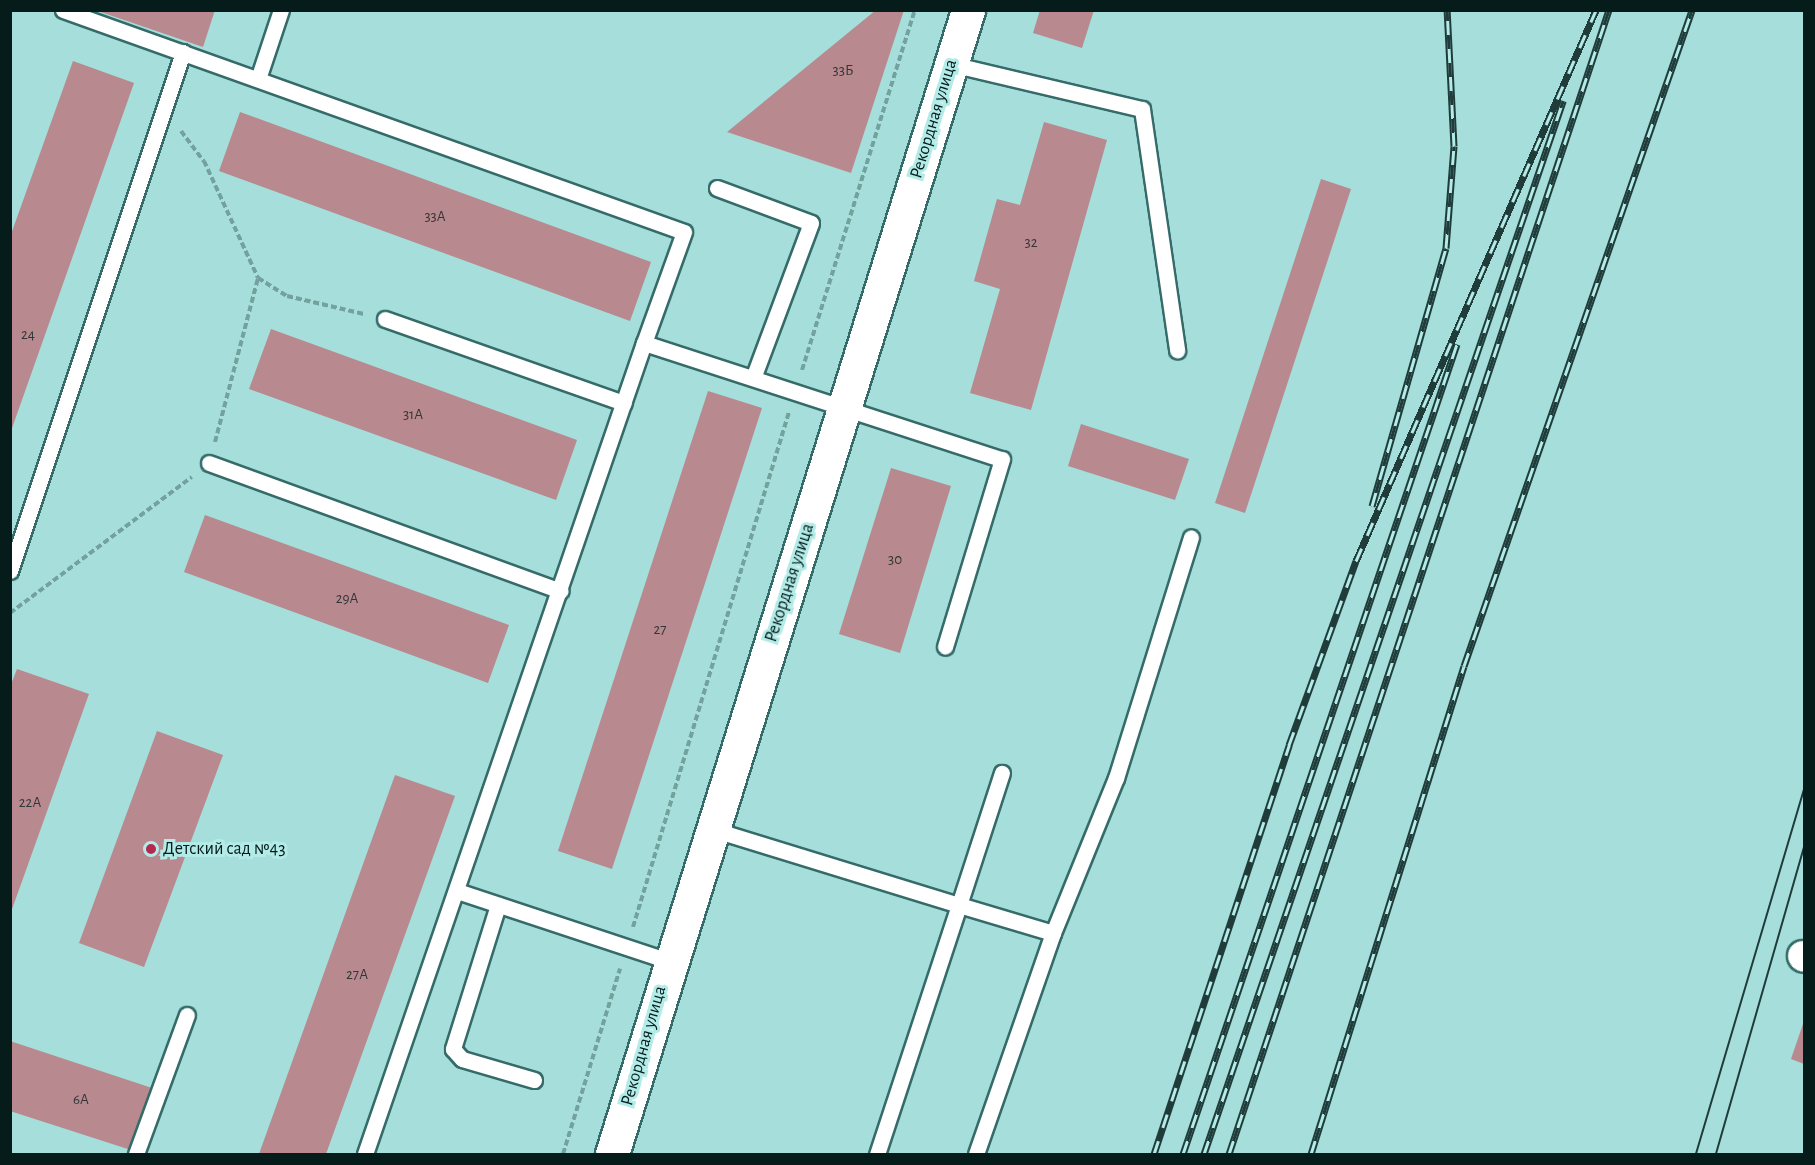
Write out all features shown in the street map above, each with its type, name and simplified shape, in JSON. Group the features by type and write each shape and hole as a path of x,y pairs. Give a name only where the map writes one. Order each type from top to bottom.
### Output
{"main road":[{"name":"Рекордная улица","path":"612,1155 669,961 846,409 968,10"}],"lane":[{"path":"63,10 684,232 365,1155"},
{"path":"258,79 281,10"},
{"path":"10,571 183,52"},
{"path":"951,64 1142,109 1177,350"},
{"path":"717,188 810,223 753,378"},
{"path":"385,319 624,403"},
{"path":"644,343 1002,459 945,647"},
{"path":"209,463 560,591"},
{"path":"976,1155 1053,933 1116,778 1191,537"},
{"path":"877,1155 1002,772"},
{"path":"711,829 1053,933"},
{"path":"457,891 669,961"},
{"path":"498,905 453,1049 462,1059 534,1080"},
{"path":"136,1155 187,1015"}],"path":[{"path":"564,1155 795,392 915,10"},
{"path":"162,115 193,142 258,278 287,296 385,319"},
{"path":"10,613 144,518 209,463 258,278"}],"building":[{"path":"95,10 215,10 203,47"},
{"path":"876,10 904,10 851,173 727,132"},
{"path":"1040,10 1094,10 1082,48 1033,33"},
{"path":"73,61 134,83 11,431 10,237"},
{"path":"240,112 651,262 630,321 219,171"},
{"path":"1044,122 1107,140 1031,410 970,393 1000,289 974,281 997,199 1020,205"},
{"path":"1321,179 1351,189 1245,513 1215,503"},
{"path":"271,329 577,440 556,500 249,389"},
{"path":"708,391 762,408 612,869 558,851"},
{"path":"1081,424 1189,459 1175,500 1068,466"},
{"path":"891,468 951,486 900,653 839,634"},
{"path":"205,515 509,625 488,683 184,572"},
{"path":"17,669 89,694 11,912 10,687"},
{"name":"Детский сад №43","path":"157,731 223,755 144,967 79,943"},
{"path":"395,775 455,796 326,1154 259,1154"},
{"path":"1804,1021 1804,1064 1791,1059"},
{"path":"10,1041 155,1089 134,1151 10,1111"}],"tram line":[{"path":"1696,1154 1804,789"},
{"path":"1716,1154 1804,847"}],"railway":[{"path":"1372,506 1446,248 1454,146 1447,10"},
{"path":"1154,1154 1289,745 1356,561 1596,10"},
{"path":"1229,1154 1609,10"},
{"path":"1311,1154 1464,666 1692,10"},
{"path":"1204,1154 1563,101"},
{"path":"1183,1154 1457,344"}],"place":[{"name":"Детский сад №43","path":"151,849"}]}
